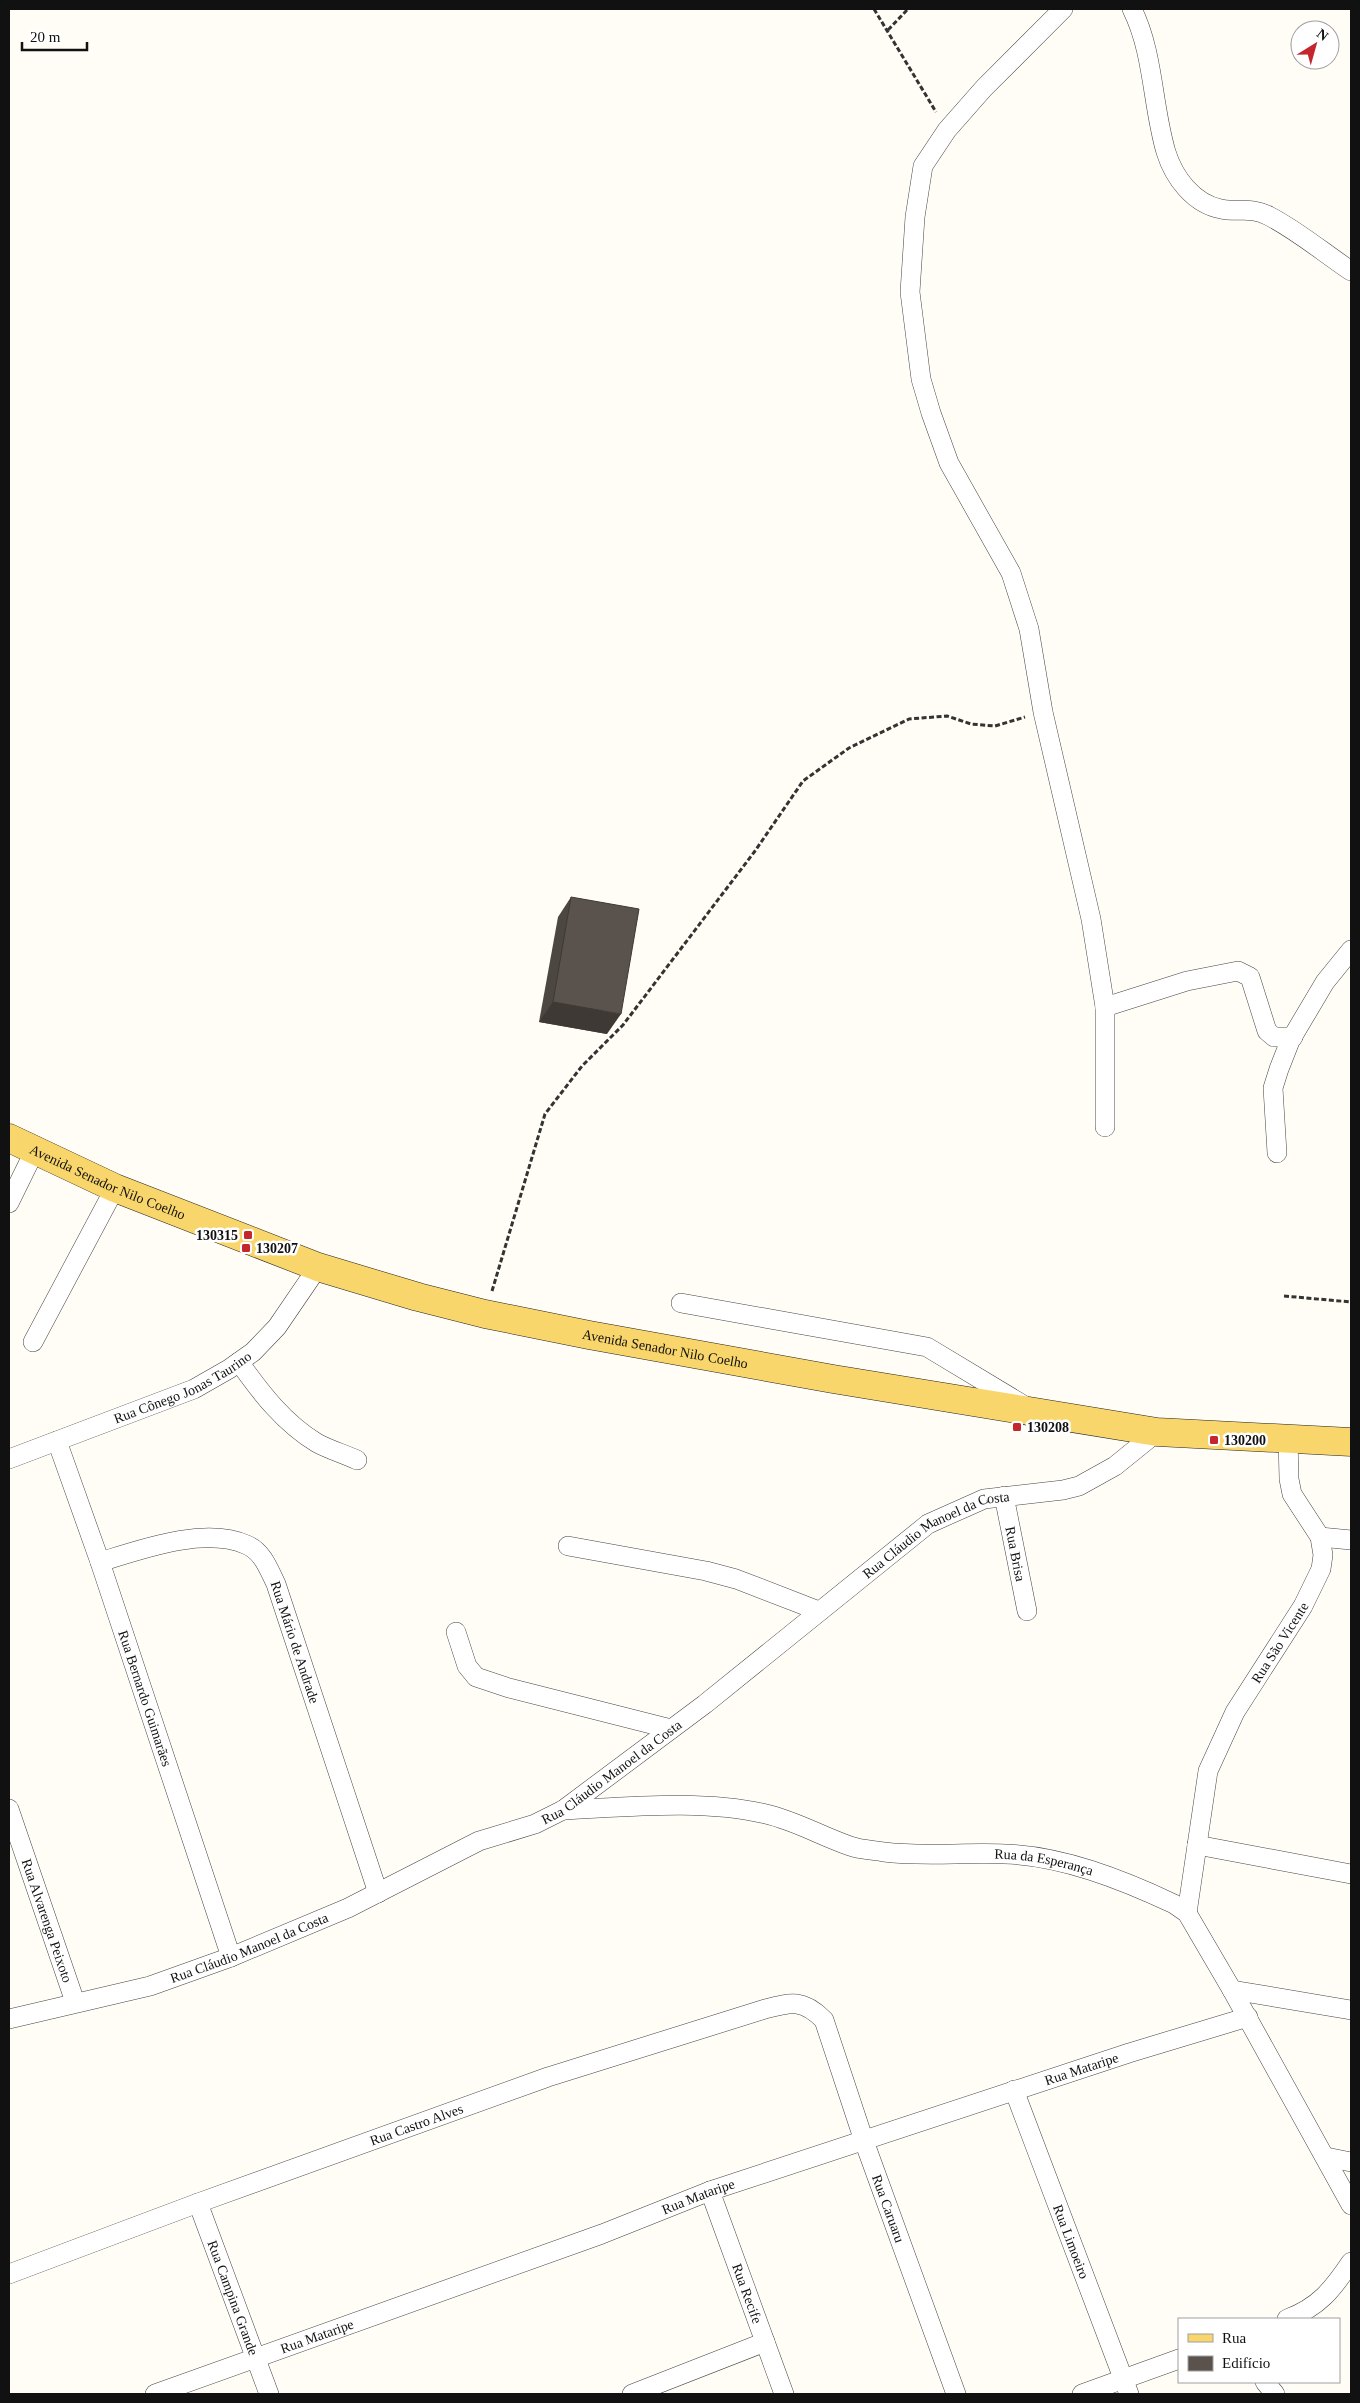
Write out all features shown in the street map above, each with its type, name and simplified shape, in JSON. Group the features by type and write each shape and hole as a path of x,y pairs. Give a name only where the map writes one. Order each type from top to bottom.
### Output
{"main road":[{"name":"Avenida Senador Nilo Coelho","path":"9,1138 116,1188 318,1267 418,1297 485,1314 638,1344 1157,1432 1351,1442"}],"street":[{"path":"1063,9 984,88 947,130 923,166 914,217 910,292 921,379 930,413 949,463 1010,573 1029,629 1043,712 1091,919 1105,1007 1105,1127"},
{"path":"1132,9 1144,40 1166,153 1186,188 1202,203 1222,210 1249,209 1269,216 1351,271"},
{"path":"1276,1153 1273,1088 1293,1037 1325,982 1351,950"},
{"path":"1105,1007 1187,981 1238,971 1250,976 1267,1031 1274,1037 1293,1037"},
{"path":"9,1203 35,1150"},
{"path":"33,1342 116,1188"},
{"name":"Rua Cônego Jonas Taurino","path":"9,1459 194,1389 239,1362 253,1352 277,1327 318,1267"},
{"path":"680,1303 927,1347 1035,1412"},
{"path":"239,1362 260,1392 291,1424 318,1443 357,1460"},
{"name":"Rua Cláudio Manoel da Costa","path":"9,2019 75,2002 150,1986 231,1957 321,1920 479,1841 535,1824 563,1810 670,1729 928,1524 984,1499 1063,1490 1079,1486 1115,1466 1157,1432"},
{"name":"Rua São Vicente","path":"1186,1913 1208,1771 1219,1742 1235,1712 1303,1606 1321,1568 1323,1555 1320,1537 1292,1494 1289,1479 1288,1438"},
{"name":"Rua Bernardo Guimarães","path":"57,1441 100,1562 231,1957"},
{"name":"Rua Brisa","path":"1004,1496 1027,1611"},
{"path":"1320,1537 1351,1540"},
{"name":"Rua Mário de Andrade","path":"100,1562 148,1547 200,1538 248,1545 264,1558 276,1584 378,1893"},
{"path":"568,1546 706,1571 736,1579 819,1611"},
{"path":"456,1632 467,1666 476,1677 509,1688 670,1729"},
{"name":"Rua da Esperança","path":"563,1810 650,1805 723,1808 764,1813 792,1820 851,1847 887,1852 1006,1854 1046,1858 1158,1896 1186,1913 1248,2017 1351,2205"},
{"name":"Rua Alvarenga Peixoto","path":"9,1810 75,2002"},
{"path":"1196,1845 1351,1874"},
{"path":"1232,1990 1351,2010"},
{"name":"Rua Castro Alves","path":"9,2274 198,2203 548,2078 765,2009 789,2003 802,2004 815,2010 824,2020"},
{"name":"Rua Mataripe","path":"155,2394 602,2234 710,2191 1129,2052 1248,2017"},
{"name":"Rua Caruaru","path":"824,2020 864,2141 956,2394"},
{"name":"Rua Limoeiro","path":"1014,2090 1126,2387"},
{"path":"1326,2157 1351,2162"},
{"name":"Rua Recife","path":"710,2191 784,2394"},
{"name":"Rua Campina Grande","path":"198,2203 269,2394"},
{"path":"1289,2318 1313,2308 1339,2281 1351,2262"},
{"path":"632,2394 765,2342"},
{"path":"1082,2394 1126,2387 1178,2360"},
{"path":"1266,2383 1275,2394"}],"path":[{"path":"874,9 947,130"},
{"path":"888,30 908,9"},
{"path":"485,1314 545,1114 582,1066 629,1018 754,851 803,782 849,748 909,719 947,716 971,724 995,726 1043,712"},
{"path":"1284,1296 1351,1302"}],"building":[{"path":"571,897 639,909 621,1014 553,1002"}],"place":[{"name":"130315","path":"248,1235"},
{"name":"130207","path":"246,1248"},
{"name":"130208","path":"1017,1427"},
{"name":"130200","path":"1214,1440"}]}
